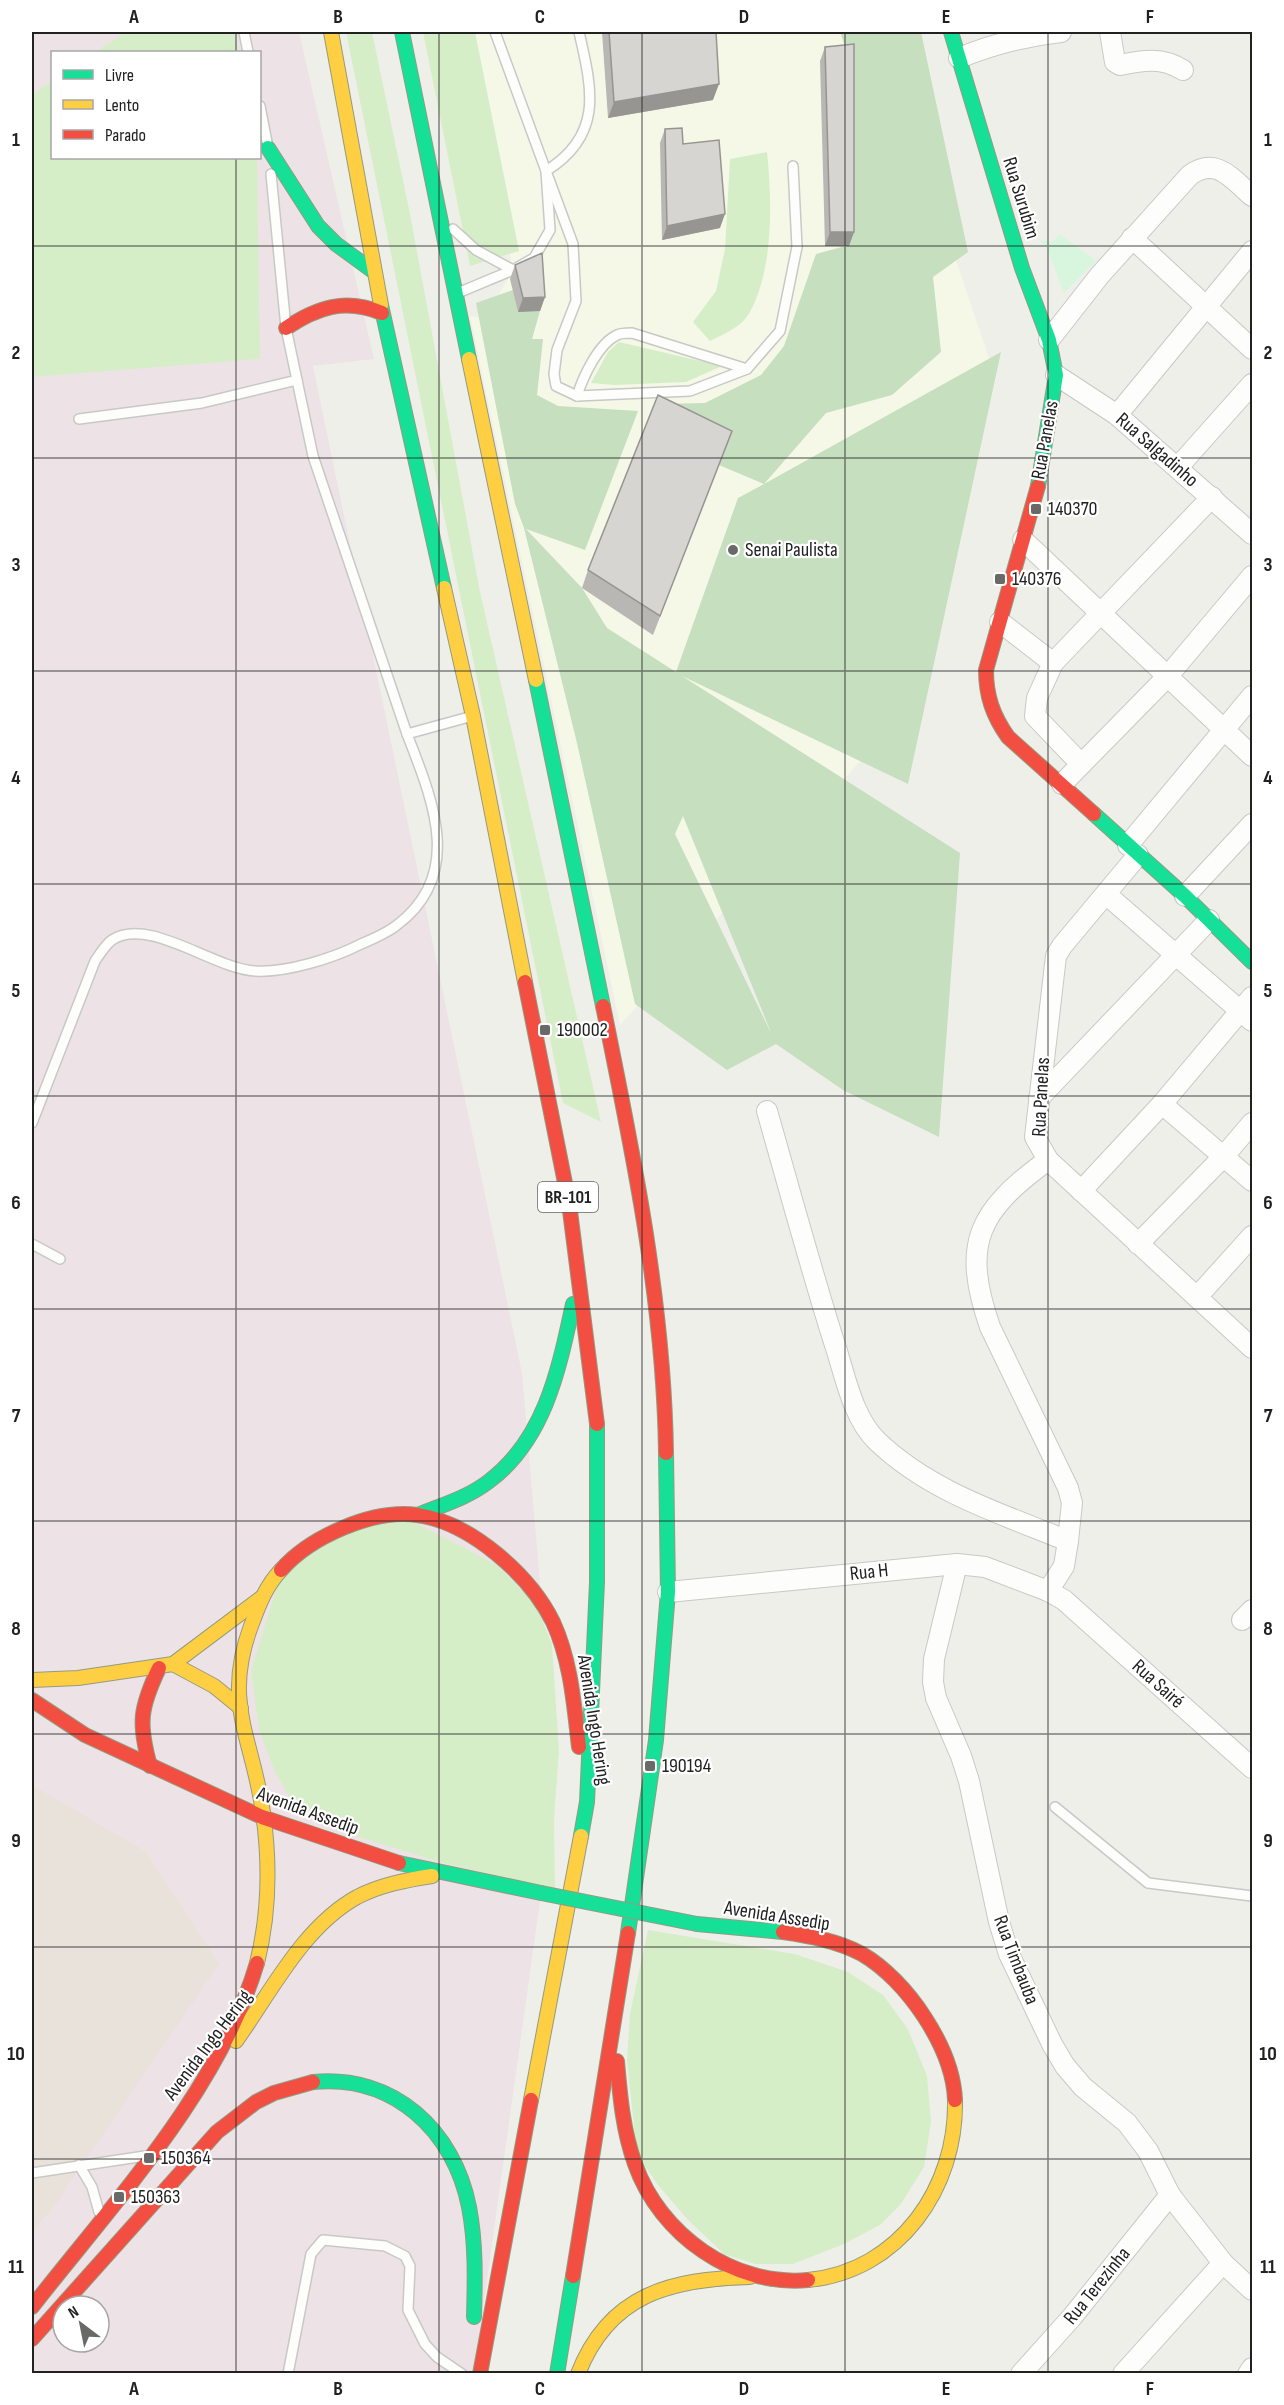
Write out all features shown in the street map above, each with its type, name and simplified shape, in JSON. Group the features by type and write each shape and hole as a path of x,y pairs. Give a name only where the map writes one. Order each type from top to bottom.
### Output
{"main road":[{"name":"BR-101","path":"331,32 373,271 473,716 569,1203 597,1424 597,1582 587,1802 480,2373"},
{"path":"402,32 638,1177 665,1393 668,1592 656,1740 615,2023 557,2373"},
{"name":"Rua Surubim","path":"951,32 1022,268 1049,340 1056,375"},
{"path":"268,148 318,226 336,244 373,271"},
{"path":"286,328 309,312 329,304 353,303 382,313"},
{"name":"Rua Panelas","path":"1056,375 1040,478 986,670 986,692 991,708 997,723 1008,737 1209,920 1250,954"},
{"path":"418,1515 462,1498 494,1478 520,1453 533,1435 548,1405 560,1366 579,1273"},
{"name":"Avenida Ingo Hering","path":"32,2307 100,2218 153,2155 230,2028 255,1969 265,1907 267,1871 258,1784 241,1708 237,1674 245,1641 261,1598 288,1561 323,1536 342,1526 380,1518 418,1515 455,1528 489,1548 519,1574 543,1606 561,1641 572,1680 587,1802"},
{"path":"150,1766 139,1719 141,1706 166,1666 261,1598"},
{"path":"32,1680 78,1678 166,1666 214,1686 241,1708"},
{"name":"Avenida Assedip","path":"32,1700 85,1735 262,1817 384,1859 441,1874 697,1924 806,1935 856,1951 886,1972 926,2019 946,2055 953,2086 955,2114 950,2151 924,2213 896,2241 860,2266 823,2278 783,2282 750,2277 712,2258 677,2231 650,2198 630,2158 621,2119 615,2023"},
{"name":"Avenida Ingo Hering","path":"175,2121 305,1946 328,1920 348,1902 371,1890 398,1881 441,1874"},
{"path":"32,2339 213,2136 255,2102 285,2087 328,2079 366,2084 403,2100 435,2130 454,2161 469,2198 476,2249 473,2373"},
{"path":"578,2373 602,2329 616,2315 640,2299 678,2284 710,2277 750,2277"}],"street":[{"path":"959,58 1015,38 1061,32"},
{"path":"1110,32 1115,62 1120,65 1149,59 1171,63 1183,70"},
{"path":"1049,340 1132,238 1190,175 1203,168 1218,168 1252,196"},
{"path":"1132,238 1252,349"},
{"path":"1117,415 1208,308 1252,251"},
{"name":"Rua Salgadinho","path":"1056,375 1117,415 1212,497 1250,526"},
{"path":"1178,467 1252,384"},
{"path":"1080,764 1035,716 1037,698 1053,663 1102,615 1212,497"},
{"path":"1023,540 1252,756"},
{"path":"1062,784 1167,677 1252,576"},
{"path":"1000,622 1053,663"},
{"name":"Rua Panelas","path":"1252,696 1223,730 1133,850 1107,895 1062,946 1056,956 1035,1137 1048,1160 1252,1348"},
{"path":"1185,896 1252,824"},
{"path":"1081,1191 1249,1010 1177,956 1107,895"},
{"path":"1039,1098 1209,920"},
{"path":"1162,1104 1252,1181"},
{"path":"767,1111 822,1303 848,1385 866,1429 897,1459 923,1477 960,1497 1068,1541"},
{"path":"1138,1244 1224,1156 1252,1123"},
{"path":"1048,1160 1014,1186 984,1224 976,1247 975,1269 981,1300 990,1327 1068,1488 1072,1503 1064,1566 1056,1595"},
{"path":"1197,1297 1252,1236"},
{"name":"Rua H","path":"668,1592 957,1564 985,1567 1056,1595"},
{"name":"Rua Timbauba","path":"957,1564 934,1659 933,1683 969,1781 999,1922 1009,1954 1065,2066 1083,2087 1127,2123 1148,2151 1170,2195 1223,2263 1252,2290"},
{"name":"Rua Sairé","path":"1056,1595 1252,1768"},
{"name":"Rua Terezinha","path":"1022,2373 1072,2317 1170,2195"},
{"path":"1123,2373 1223,2263"},
{"path":"1248,2373 1252,2368"}],"lane":[{"path":"243,32 248,51"},
{"path":"495,32 573,244 576,301 557,350 554,374 556,386 577,396 690,391 747,369 780,331 797,247 793,166"},
{"path":"546,171 561,162 578,144 587,127 592,105 579,32"},
{"path":"32,1123 94,961 113,940 128,934 148,934 220,963 257,972 284,968 341,954 395,927 425,897 434,877 439,852 433,809 313,456 286,328 268,148 261,111"},
{"path":"456,293 513,270 534,258 550,230 546,171"},
{"path":"439,212 476,250 513,270"},
{"path":"577,396 582,380 598,356 617,335 632,333 747,369"},
{"path":"78,419 202,403 297,380"},
{"path":"407,734 473,716"},
{"path":"32,1244 60,1259"},
{"path":"1055,1807 1148,1883 1252,1896"},
{"path":"32,2174 122,2157 153,2155"},
{"path":"79,2165 92,2187 100,2218"},
{"path":"288,2373 311,2254 323,2240 385,2246 405,2256 410,2266 408,2310 424,2343 437,2357 462,2373"}],"shaded area":[{"path":"32,32 299,32 374,359 313,366 522,1373 557,1780 474,2373 32,2374"},
{"name":"Senai Paulista","path":"465,32 909,32 931,186 996,379 897,721 620,1025 470,316 488,319 490,310 513,270"},
{"path":"32,1785 145,1851 219,1964 55,2205 32,2232"}],"green space":[{"path":"126,32 234,32 239,51 97,51"},
{"path":"346,32 372,32 410,214 480,592 601,1122 563,1103"},
{"path":"423,32 475,32 519,251 470,266"},
{"path":"840,32 921,32 968,252 933,277 941,352 892,395 826,413 764,484 719,465 725,449 661,404 705,403 761,375 784,346 816,254 849,245 849,58"},
{"path":"51,82 51,159 257,159 260,359 32,377 32,95"},
{"path":"767,152 770,191 769,234 767,255 758,294 750,312 742,322 710,341 693,322 716,291 725,249 730,159"},
{"path":"1060,234 1096,261 1064,293 1047,248 1040,240 1052,242"},
{"path":"513,290 518,312 540,311 532,339 543,339 537,395 558,406 638,411 585,550 526,529 582,588 607,628 676,672 738,498 1001,352 908,784 682,676 960,853 939,1137 843,1090 776,1044 727,1070 635,1004 577,743 524,528 515,504 476,303","holes":["683,816 770,1031 675,834"]},
{"path":"619,342 722,366 686,382 614,385 591,383 608,352"},
{"path":"412,1521 497,1565 536,1605 552,1644 559,1750 554,1820 555,1889 440,1862 339,1831 290,1798 275,1772 259,1730 251,1670 280,1577 344,1528"},
{"path":"648,1930 795,1954 848,1972 883,1995 908,2029 927,2076 931,2122 924,2167 901,2204 880,2225 844,2244 793,2264 755,2264 724,2254 688,2220 658,2185 637,2155 627,2060 630,2014"}],"building":[{"path":"609,32 716,32 719,84 614,102"},
{"path":"854,44 854,232 830,232 825,47"},
{"path":"682,128 683,144 719,140 725,214 667,226 665,129"},
{"path":"542,253 545,297 523,298 515,265"},
{"path":"658,395 732,431 660,616 588,570"}],"traffic: fast":[{"path":"402,32 469,359"},
{"path":"951,32 1022,268 1049,340 1056,375 1038,486"},
{"path":"268,148 318,226 336,244 373,271"},
{"path":"381,305 444,588"},
{"path":"536,680 603,1006"},
{"path":"1094,814 1185,896 1252,962"},
{"path":"418,1515 480,1488 507,1465 523,1446 547,1402 562,1353 573,1304"},
{"path":"581,1836 587,1802 597,1582 597,1424"},
{"path":"628,1933 656,1740 668,1592 666,1453"},
{"path":"399,1863 541,1893"},
{"path":"541,1893 697,1924"},
{"path":"697,1924 783,1932"},
{"path":"313,2082 342,2082 369,2087 394,2098 415,2113 434,2132 450,2154 461,2179 469,2207 473,2234 474,2317"},
{"path":"557,2374 573,2276"}],"traffic: slow":[{"path":"331,32 381,305"},
{"path":"469,359 536,680"},
{"path":"444,588 473,716 525,982"},
{"path":"257,1963 266,1907 267,1850 258,1787 242,1721 239,1678 251,1626 267,1590 281,1570"},
{"path":"32,1680 78,1678 173,1664 261,1598"},
{"path":"173,1664 214,1686 241,1708"},
{"path":"531,2100 581,1836"},
{"path":"236,2041 289,1962 320,1925 357,1897 375,1889 432,1876"},
{"path":"808,2280 841,2273 870,2260 895,2242 917,2219 934,2193 946,2164 953,2132 955,2100"},
{"path":"578,2374 591,2347 607,2325 625,2309 646,2296 669,2287 694,2282 750,2277"}],"traffic: jam":[{"path":"286,328 309,315 332,307 356,306 382,313"},
{"path":"1038,486 986,670 987,688 994,713 1008,737 1094,814"},
{"path":"525,982 569,1203 597,1424"},
{"path":"603,1006 636,1172 653,1284 660,1340 666,1453"},
{"path":"281,1570 293,1558 325,1537 343,1528 381,1516 417,1515 457,1528 477,1540 514,1569 543,1604 553,1622 564,1652 579,1747"},
{"path":"150,1766 144,1738 143,1716 148,1694 159,1668"},
{"path":"32,1700 85,1735 262,1817 399,1863"},
{"path":"783,1932 824,1940 853,1949 895,1980 925,2017 937,2038 946,2059 955,2100"},
{"path":"573,2276 628,1933"},
{"path":"32,2307 129,2186 190,2101 217,2056 240,2010 257,1963"},
{"path":"617,2061 623,2113 631,2152 647,2190 662,2213 681,2234 703,2251 727,2265 753,2275 780,2280 808,2280"},
{"path":"32,2339 217,2132 256,2102 274,2093 313,2082"},
{"path":"480,2374 531,2100"}],"place":[{"name":"140370","path":"1036,509"},
{"name":"Senai Paulista","path":"733,550"},
{"name":"140376","path":"1000,579"},
{"name":"190002","path":"545,1030"},
{"name":"190194","path":"650,1766"},
{"name":"150364","path":"149,2158"},
{"name":"150363","path":"119,2197"}]}
